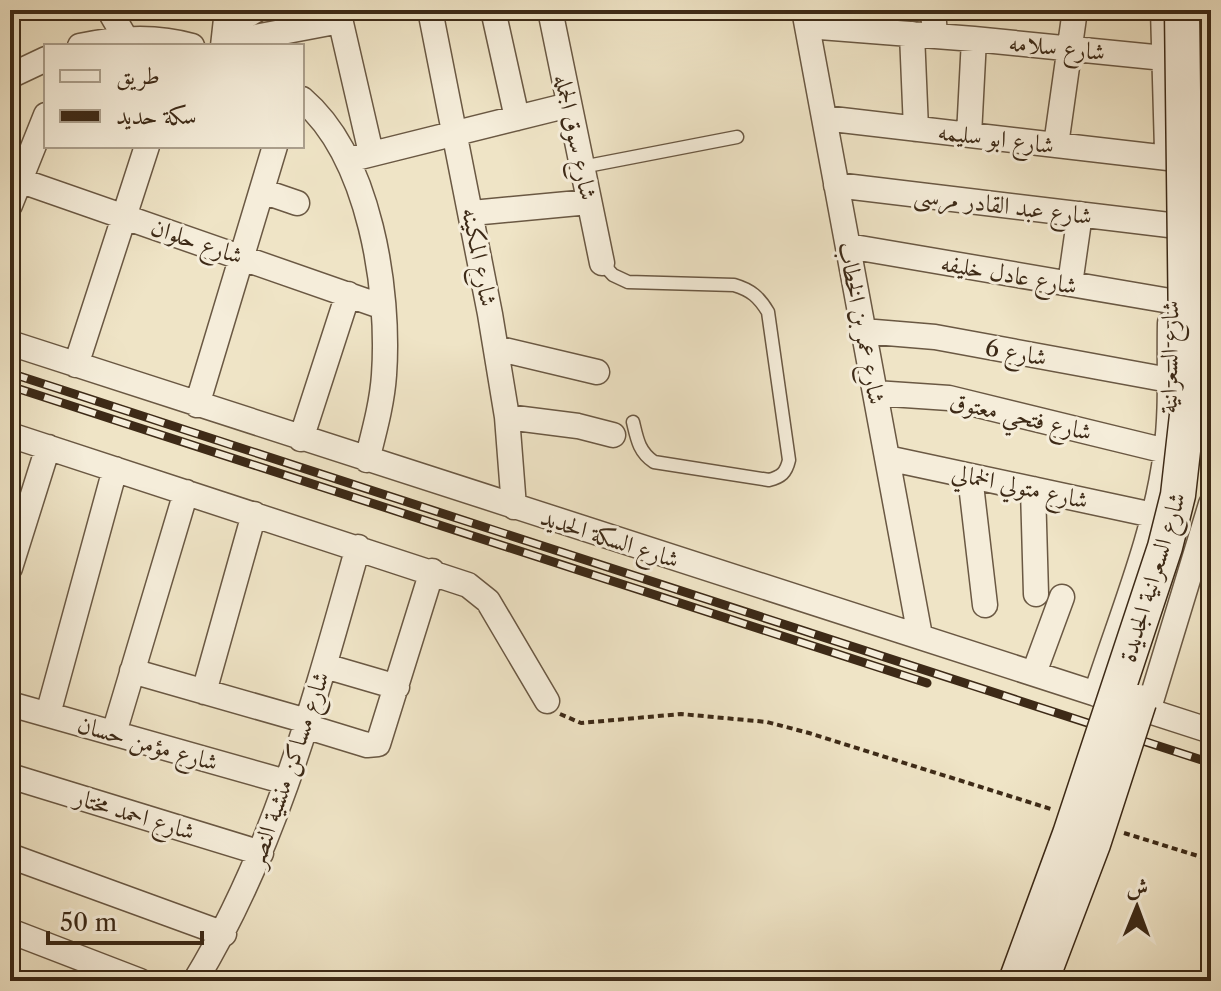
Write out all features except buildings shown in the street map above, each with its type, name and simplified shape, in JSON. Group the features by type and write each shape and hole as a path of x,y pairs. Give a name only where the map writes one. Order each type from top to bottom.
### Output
{"street":[{"path":"109,10 126,39"},
{"path":"225,32 256,10"},
{"name":"شارع المكينه","path":"430,10 496,348 507,417 514,507"},
{"path":"493,10 517,118"},
{"name":"شارع سوق الجمله","path":"550,10 602,263"},
{"path":"916,129 924,34 933,10"},
{"path":"1056,145 1075,10"},
{"name":"شارع السعرانية","path":"1096,694 1153,515 1166,451 1170,301 1163,10"},
{"name":"شارع السعرانية الجديدة","path":"1016,981 1070,834 1165,547 1178,495 1187,415 1182,10"},
{"name":"شارع السعرانية الجديدة","path":"1041,981 1093,844 1190,544 1201,494 1210,419 1205,10"},
{"path":"225,32 339,16 383,307 384,377 367,460"},
{"name":"شارع سلامه","path":"805,18 924,34 1164,58"},
{"name":"شارع عمر بن الخطاب","path":"805,18 920,636"},
{"path":"93,44 126,39 175,44"},
{"path":"969,135 974,39"},
{"path":"10,76 44,60"},
{"path":"304,101 359,157"},
{"path":"359,157 569,105"},
{"name":"شارع ابو سليمه","path":"824,118 1168,158"},
{"path":"10,205 15,179 44,119"},
{"path":"76,365 143,148"},
{"path":"197,405 274,148"},
{"name":"شارع حلوان","path":"15,179 383,307"},
{"name":"شارع عبد القادر مرسى","path":"836,185 1169,225"},
{"path":"262,191 297,203"},
{"path":"472,213 589,202"},
{"path":"1070,284 1080,214"},
{"name":"شارع عادل خليفه","path":"848,246 1170,301"},
{"path":"301,439 348,294"},
{"name":"شارع 6","path":"863,331 935,337 1169,380"},
{"name":"شارع السكة الحديد","path":"10,343 1211,731"},
{"path":"496,348 597,372"},
{"name":"شارع فتحي معتوق","path":"875,393 949,398 1166,451"},
{"path":"507,417 623,428"},
{"path":"10,435 468,585 484,596 547,701"},
{"path":"10,568 15,534 48,447"},
{"name":"شارع متولي الخمالي","path":"887,458 1153,515"},
{"path":"48,714 115,469"},
{"path":"970,476 985,605"},
{"path":"1033,489 1036,594"},
{"path":"114,733 186,492"},
{"path":"1148,711 1204,555 1211,504"},
{"path":"204,692 254,514"},
{"name":"شارع مساكن منشية النصر","path":"195,981 224,934 261,853 325,666 358,547"},
{"path":"132,671 306,723 367,745 378,744 432,571"},
{"path":"1034,673 1062,597"},
{"path":"325,666 397,687"},
{"name":"شارع مؤمن حسان","path":"10,704 286,782"},
{"name":"شارع احمد مختار","path":"10,776 261,853"},
{"path":"10,856 224,934"},
{"path":"10,931 140,981"}],"lane":[{"path":"582,167 737,137"},
{"path":"602,263 613,275 628,282 734,285 748,289 760,299 768,312 789,460 779,478 769,480 654,462 645,456 623,428"}],"path":[{"path":"547,701 568,719 581,723 681,714 767,722 1062,813"},
{"path":"1122,832 1211,860"}],"railway":[{"path":"10,373 1211,763"},
{"path":"10,386 927,683"}]}
